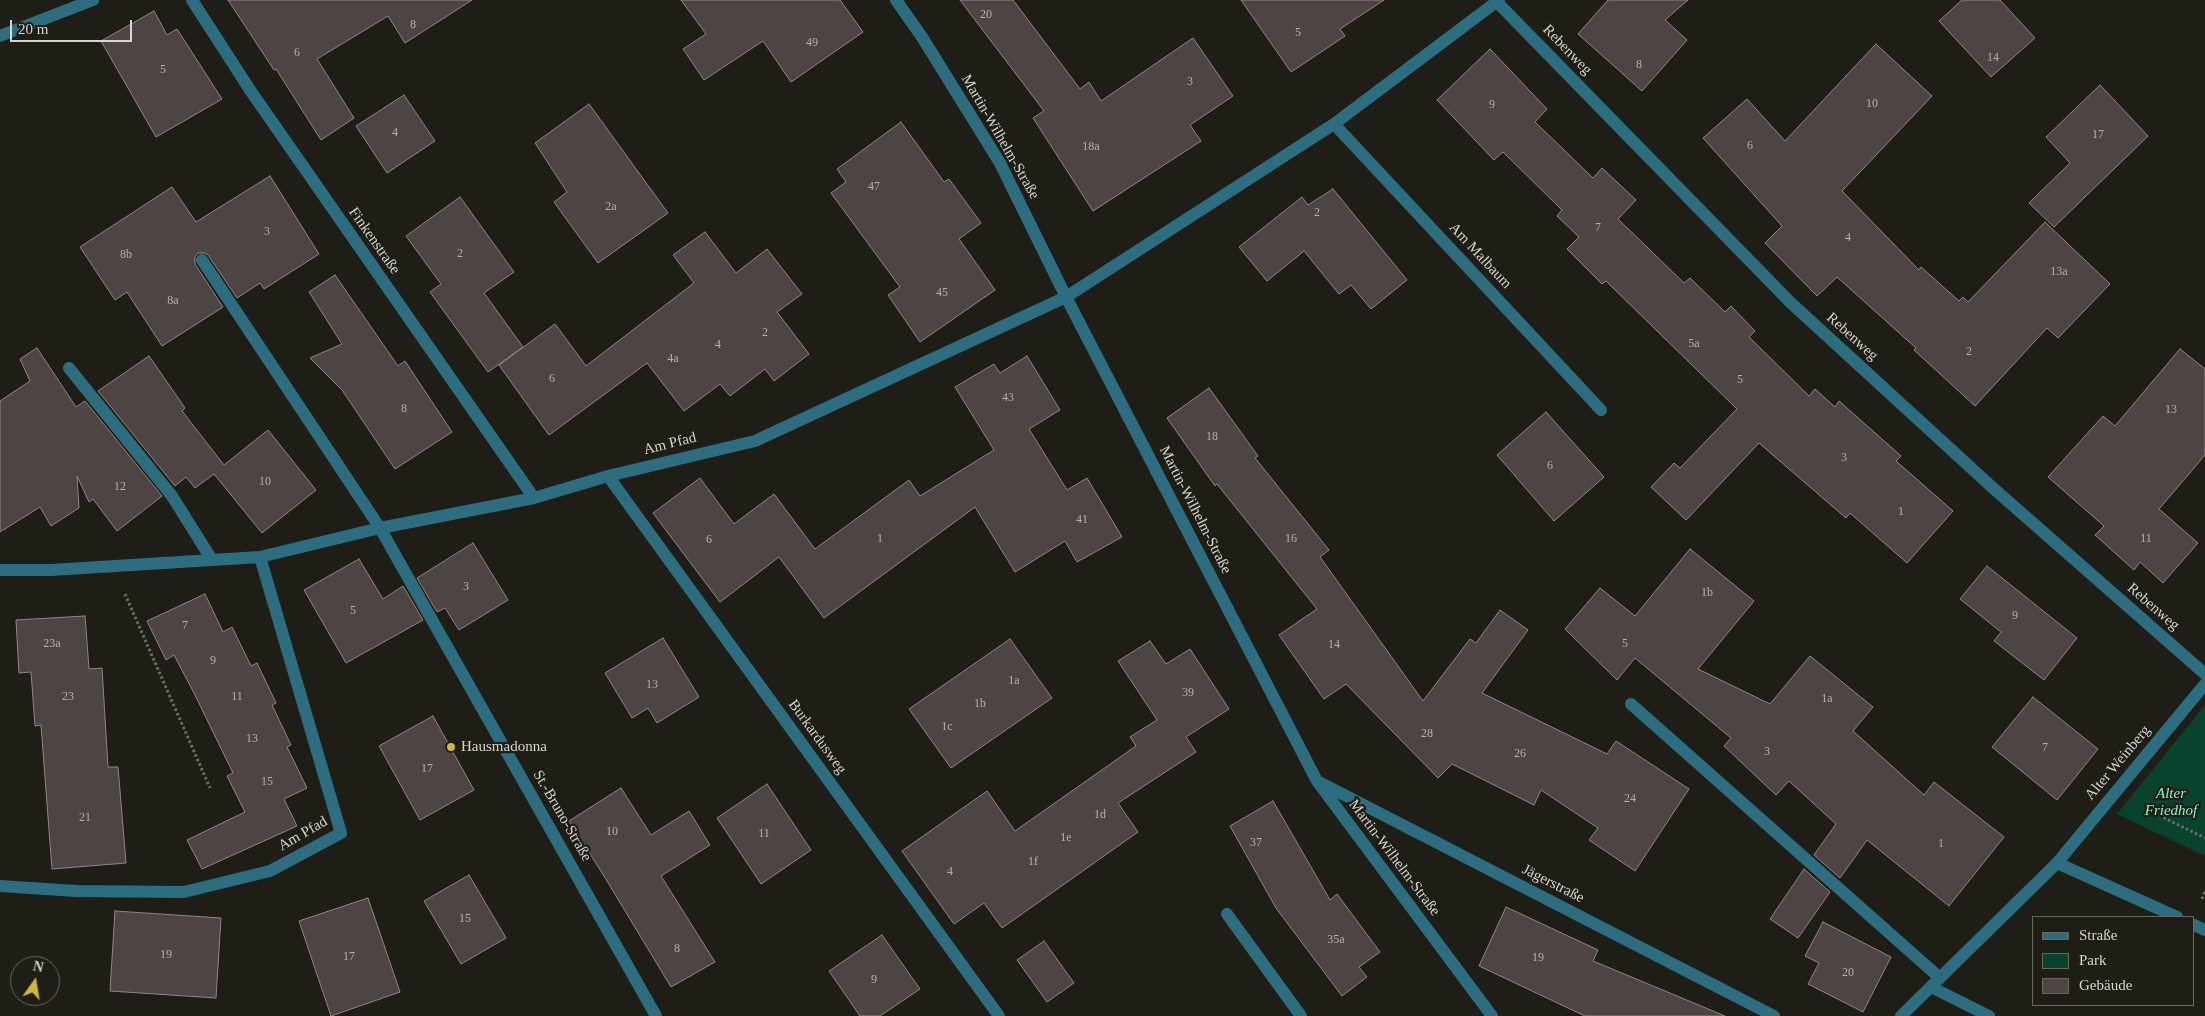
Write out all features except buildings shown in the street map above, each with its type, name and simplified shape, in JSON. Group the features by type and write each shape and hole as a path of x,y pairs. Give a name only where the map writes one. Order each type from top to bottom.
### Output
{"street":[{"path":"0,36 93,0"},
{"name":"Finkenstraße","path":"192,0 250,90 534,498"},
{"name":"Martin-Wilhelm-Straße","path":"896,0 922,37 1000,163 1066,297 1317,781 1492,1016"},
{"path":"1066,297 1334,124 1497,1"},
{"name":"Rebenweg","path":"1497,1 1791,303 1993,488 2205,674"},
{"name":"Am Malbaum","path":"1334,124 1601,410"},
{"name":"St.-Bruno-Straße","path":"202,260 380,528 656,1016"},
{"name":"Am Pfad","path":"0,570 51,570 260,557 380,528 534,498 608,476 755,441 1066,297"},
{"path":"69,368 172,496 212,560"},
{"name":"Burkardusweg","path":"608,476 999,1016"},
{"name":"Am Pfad","path":"0,886 76,891 184,892 270,871 341,833 260,557"},
{"name":"Alter Weinberg","path":"1901,1016 2057,864 2205,684"},
{"path":"1631,704 1936,982 1989,1016"},
{"name":"Jägerstraße","path":"1317,781 1774,1016"},
{"path":"2057,864 2175,916"},
{"path":"1227,914 1301,1016"}],"path":[{"path":"113,566 210,788"},
{"path":"2150,811 2205,838"}],"green space":[{"name":"Alter Friedhof","path":"2205,705 2205,856 2117,814"}],"place":[{"name":"Hausmadonna","path":"451,747"}]}
